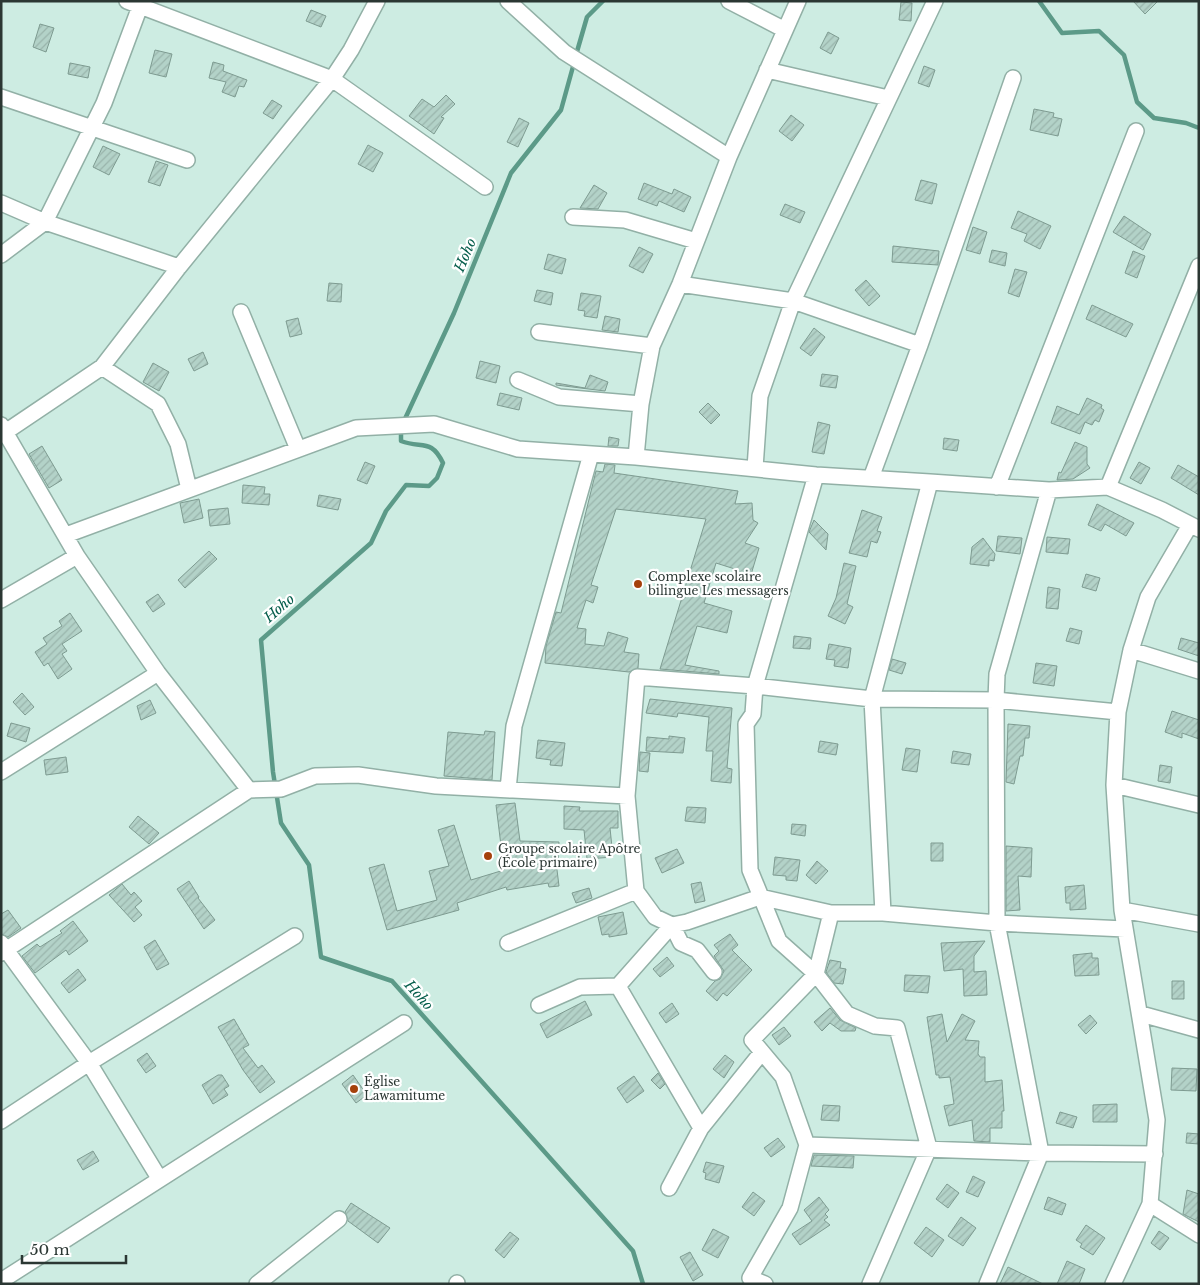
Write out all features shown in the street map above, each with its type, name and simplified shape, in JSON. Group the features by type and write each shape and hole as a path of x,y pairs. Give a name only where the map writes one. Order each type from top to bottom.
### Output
{"street":[{"path":"249,790 158,674 77,556 3,431 102,367 179,268 332,79 351,50 377,1"},
{"path":"508,1 564,52 729,157"},
{"path":"729,1 785,30"},
{"path":"636,457 641,404 652,346 680,284 729,157 798,1"},
{"path":"755,468 760,396 793,301 935,1"},
{"path":"1,255 45,222 104,103 136,3 332,79 485,187"},
{"path":"767,70 888,98"},
{"path":"870,478 920,345 1013,78"},
{"path":"1,97 187,160"},
{"path":"997,487 1136,131"},
{"path":"1,203 45,222 179,268"},
{"path":"573,217 625,220 696,241"},
{"path":"1108,487 1199,266"},
{"path":"680,284 793,301 920,345"},
{"path":"240,312 298,449"},
{"path":"539,332 652,346"},
{"path":"102,367 158,404 178,444 189,489"},
{"path":"518,380 559,397 641,404"},
{"path":"66,535 356,428 434,424 518,449 636,457 816,475 997,487 1049,490 1108,487 1162,510 1194,527 1148,597 1132,650 1118,712 1114,785 1122,910 1141,1014 1157,1120 1150,1204 1113,1284"},
{"path":"508,790 514,726 591,454"},
{"path":"816,475 755,686 753,714 746,724 750,870 779,941 816,974 847,1014 875,1026 897,1028 929,1148 870,1284"},
{"path":"883,913 872,699 930,482"},
{"path":"987,1284 1041,1153 997,923 996,700 997,674 1049,490"},
{"path":"1,600 77,556"},
{"path":"1132,650 1199,671"},
{"path":"1,772 158,674"},
{"path":"714,972 697,950 681,943 672,925 656,917 636,891 627,796 637,677 755,686 872,699 996,700 1118,712"},
{"path":"159,1178 89,1063 3,949 249,790 276,790 315,776 358,775 436,786 627,796"},
{"path":"1114,785 1199,805"},
{"path":"508,943 636,891"},
{"path":"539,1005 580,987 618,986 672,925 688,922 760,897 831,913 883,913 997,923 1126,929"},
{"path":"1122,910 1199,924"},
{"path":"765,1284 750,1278 790,1208 807,1145 783,1076 752,1040 816,974 831,913"},
{"path":"1,1121 89,1063 295,936"},
{"path":"618,986 700,1128"},
{"path":"1141,1014 1199,1030"},
{"path":"1,1281 159,1178 404,1023"},
{"path":"669,1188 700,1128 762,1052"},
{"path":"807,1145 1041,1153 1155,1154"},
{"path":"1150,1204 1199,1235"},
{"path":"257,1284 339,1219"}],"building":[{"path":"1133,1 1158,1 1145,14"},
{"path":"901,2 912,3 911,21 899,20"},
{"path":"311,10 326,16 321,27 306,21"},
{"path":"40,24 54,28 46,52 33,47"},
{"path":"828,32 839,38 831,54 820,48"},
{"path":"155,50 172,54 166,77 149,73"},
{"path":"213,62 224,65 223,71 247,80 244,87 239,86 235,97 222,92 226,82 209,78"},
{"path":"70,63 90,67 88,78 68,74"},
{"path":"924,66 935,70 929,87 918,83"},
{"path":"446,95 455,104 441,117 444,118 434,134 409,116 422,99 434,107"},
{"path":"272,100 282,106 273,119 263,113"},
{"path":"1034,109 1054,113 1053,117 1062,119 1058,136 1030,130"},
{"path":"791,115 804,125 792,141 779,131"},
{"path":"519,118 529,123 518,147 507,142"},
{"path":"368,145 383,153 373,172 358,164"},
{"path":"103,146 120,154 109,175 93,167"},
{"path":"156,161 168,165 160,186 148,182"},
{"path":"921,180 937,184 932,204 915,200"},
{"path":"644,183 672,194 674,189 691,197 684,212 659,201 657,206 638,199"},
{"path":"594,185 607,193 598,209 580,208"},
{"path":"785,204 805,212 800,223 780,215"},
{"path":"1018,211 1051,226 1040,249 1024,241 1027,234 1011,228"},
{"path":"1124,216 1151,234 1143,250 1113,232"},
{"path":"973,227 987,232 980,254 966,250"},
{"path":"893,246 939,251 938,265 892,262"},
{"path":"639,247 653,254 643,273 629,266"},
{"path":"992,250 1007,253 1005,266 989,262"},
{"path":"1133,251 1145,256 1137,278 1125,273"},
{"path":"548,254 566,259 562,274 544,269"},
{"path":"1015,269 1027,272 1019,297 1008,293"},
{"path":"866,280 880,296 869,306 855,290"},
{"path":"329,283 342,284 341,302 327,301"},
{"path":"537,290 553,293 551,305 534,301"},
{"path":"581,293 601,296 597,318 584,316 585,311 578,310"},
{"path":"1092,305 1133,324 1126,337 1086,319"},
{"path":"605,316 620,319 618,332 602,330"},
{"path":"298,318 302,334 290,337 286,321"},
{"path":"814,328 825,337 811,356 800,348"},
{"path":"203,352 208,364 194,371 188,359"},
{"path":"480,361 500,366 496,383 476,378"},
{"path":"153,363 169,372 159,391 143,382"},
{"path":"822,374 838,376 836,388 820,386"},
{"path":"590,375 608,382 605,391 556,385 556,383 585,388"},
{"path":"500,393 522,398 519,410 497,405"},
{"path":"1087,398 1102,405 1101,408 1104,410 1099,422 1095,420 1092,425 1085,422 1080,434 1051,423 1057,406 1079,415"},
{"path":"708,403 720,415 711,424 699,412"},
{"path":"818,422 830,425 824,454 812,452"},
{"path":"609,437 619,439 618,446 608,446"},
{"path":"944,438 959,440 957,451 943,449"},
{"path":"1075,442 1087,447 1087,464 1090,468 1073,479 1057,480 1059,472 1061,473"},
{"path":"42,446 62,480 49,488 29,454"},
{"path":"365,462 375,466 367,484 357,480"},
{"path":"1139,462 1150,468 1141,484 1130,478"},
{"path":"605,464 615,465 614,473 738,491 735,504 752,503 753,520 758,523 745,543 759,548 750,578 737,574 738,570 716,563 704,603 732,611 727,633 697,626 685,665 719,671 719,674 660,669 706,519 616,509 591,585 598,587 593,603 586,600 577,628 586,629 585,644 604,646 608,632 628,638 624,652 639,654 638,668 629,672 545,663 546,646 556,612 561,613 596,471 603,472"},
{"path":"1178,465 1199,477 1199,495 1171,478"},
{"path":"243,485 265,487 264,494 270,494 269,505 242,503"},
{"path":"319,495 341,499 338,510 317,506"},
{"path":"199,499 203,518 184,523 180,503"},
{"path":"1097,504 1134,523 1126,536 1105,524 1101,531 1088,525"},
{"path":"228,508 230,524 210,526 208,510"},
{"path":"862,510 882,517 877,531 881,532 877,543 871,541 867,557 849,553"},
{"path":"814,520 828,534 826,550 809,532"},
{"path":"998,536 1022,538 1020,554 996,551"},
{"path":"1047,537 1070,539 1068,554 1046,552"},
{"path":"983,538 995,554 994,561 989,560 989,566 970,564 972,547"},
{"path":"209,551 217,559 185,588 178,580"},
{"path":"844,563 856,566 847,604 853,607 845,624 828,616 836,598"},
{"path":"1086,574 1100,578 1096,591 1082,587"},
{"path":"1048,587 1060,589 1058,609 1046,608"},
{"path":"158,594 165,604 153,612 146,602"},
{"path":"70,613 82,631 62,644 67,651 62,654 72,669 58,679 48,663 44,666 35,652 47,644 43,638 62,626 59,621"},
{"path":"1070,628 1082,631 1079,644 1066,641"},
{"path":"794,636 811,638 810,649 793,648"},
{"path":"1181,638 1199,643 1199,656 1178,649"},
{"path":"829,644 851,648 848,668 834,666 835,660 826,659"},
{"path":"892,659 906,663 902,674 889,670"},
{"path":"1036,663 1057,666 1054,686 1033,683"},
{"path":"22,693 34,707 25,715 13,702"},
{"path":"650,699 732,708 727,768 732,769 731,783 711,781 713,751 706,751 709,717 678,713 677,717 646,713"},
{"path":"150,700 156,713 141,720 137,706"},
{"path":"1172,711 1199,720 1199,739 1182,733 1182,738 1165,732"},
{"path":"11,723 30,728 26,742 7,736"},
{"path":"1008,724 1030,726 1029,738 1025,738 1023,756 1020,756 1014,784 1006,782"},
{"path":"485,731 495,732 492,780 444,776 448,732 484,735"},
{"path":"669,736 685,738 683,753 646,751 647,737 669,739"},
{"path":"538,740 565,743 562,766 550,765 551,760 536,758"},
{"path":"820,741 838,744 836,755 818,752"},
{"path":"906,748 920,750 917,772 902,770"},
{"path":"953,751 971,754 969,765 951,763"},
{"path":"640,752 650,753 648,772 639,771"},
{"path":"66,757 68,772 46,775 44,760"},
{"path":"1160,765 1172,767 1170,783 1158,781"},
{"path":"515,803 520,841 559,842 558,862 556,862 559,886 549,887 548,883 507,890 506,887 457,903 459,910 387,930 369,868 384,864 397,911 437,900 429,871 449,866 438,830 454,825 471,880 504,870 496,805"},
{"path":"564,806 580,807 579,811 618,811 618,828 610,828 613,857 587,859 584,830 564,829"},
{"path":"687,807 706,808 705,823 685,821"},
{"path":"138,816 159,833 149,844 129,827"},
{"path":"792,824 806,825 805,836 791,834"},
{"path":"931,843 943,843 943,861 931,861"},
{"path":"1006,846 1032,848 1031,877 1018,876 1020,910 1006,911"},
{"path":"677,849 684,863 662,873 655,858"},
{"path":"775,857 800,860 797,881 786,880 786,876 773,875"},
{"path":"817,861 828,871 816,884 806,875"},
{"path":"189,881 198,898 215,920 204,929 177,889"},
{"path":"701,882 705,901 695,903 691,884"},
{"path":"122,884 131,895 134,892 142,901 135,907 142,915 134,922 109,895"},
{"path":"1084,885 1086,909 1070,910 1070,903 1066,903 1065,887"},
{"path":"589,888 592,898 576,903 572,893"},
{"path":"8,910 21,928 8,937 1,934 1,914"},
{"path":"623,912 627,934 609,937 609,934 602,935 598,917"},
{"path":"73,921 88,941 69,955 66,950 35,973 22,956 37,944 40,947 62,933 60,931"},
{"path":"730,934 738,945 732,950 752,970 727,996 723,993 717,1001 706,991 715,981 720,979 724,971 714,956 719,951 714,945"},
{"path":"155,940 169,964 157,970 144,947"},
{"path":"985,941 974,956 974,972 986,971 987,995 964,996 963,969 944,971 941,943"},
{"path":"1092,953 1092,958 1098,958 1099,975 1075,976 1073,955"},
{"path":"667,957 674,966 660,977 653,969"},
{"path":"830,960 841,962 840,968 846,969 843,984 834,983 826,972"},
{"path":"78,969 86,980 69,993 61,983"},
{"path":"905,975 930,976 928,993 904,991"},
{"path":"1172,981 1184,981 1184,999 1172,999"},
{"path":"585,1001 592,1015 547,1038 540,1024"},
{"path":"672,1003 679,1014 666,1023 659,1013"},
{"path":"830,1008 840,1020 856,1028 855,1031 841,1031 830,1023 822,1031 814,1022"},
{"path":"942,1014 947,1042 962,1014 975,1021 965,1040 979,1041 978,1054 980,1057 985,1057 985,1082 1002,1080 1004,1111 1002,1111 1002,1128 990,1128 990,1142 974,1141 972,1120 949,1126 944,1106 954,1104 950,1077 939,1078 939,1075 936,1075 927,1017"},
{"path":"1090,1015 1097,1023 1086,1034 1078,1025"},
{"path":"234,1019 249,1045 243,1048 258,1068 262,1065 275,1082 260,1093 243,1070 218,1027"},
{"path":"784,1027 791,1036 779,1045 772,1035"},
{"path":"147,1053 156,1066 146,1073 137,1060"},
{"path":"725,1055 734,1062 724,1078 713,1069"},
{"path":"1172,1068 1197,1069 1196,1091 1171,1090"},
{"path":"658,1073 665,1084 660,1089 651,1080"},
{"path":"218,1075 222,1075 229,1086 224,1089 228,1095 213,1104 202,1085"},
{"name":"Église Lawamitume","path":"353,1075 367,1095 356,1103 342,1084"},
{"path":"634,1076 644,1091 627,1103 617,1088"},
{"path":"1117,1104 1117,1122 1093,1122 1093,1105"},
{"path":"823,1105 840,1106 839,1121 821,1120"},
{"path":"1060,1112 1077,1117 1073,1128 1056,1123"},
{"path":"1187,1133 1199,1134 1199,1144 1186,1143"},
{"path":"778,1138 785,1147 771,1157 764,1148"},
{"path":"93,1151 99,1161 83,1170 77,1160"},
{"path":"814,1155 854,1156 853,1168 811,1166"},
{"path":"706,1162 724,1166 719,1183 705,1179 706,1173 703,1172"},
{"path":"973,1176 985,1182 978,1197 966,1192"},
{"path":"947,1184 959,1193 948,1208 936,1199"},
{"path":"1187,1190 1199,1194 1199,1222 1183,1214"},
{"path":"753,1192 765,1201 754,1216 742,1207"},
{"path":"819,1197 829,1210 825,1214 828,1217 824,1220 830,1225 800,1245 792,1234 812,1221 804,1210"},
{"path":"1048,1197 1066,1204 1062,1215 1044,1209"},
{"path":"351,1203 390,1228 378,1243 348,1221 345,1212"},
{"path":"961,1217 976,1228 963,1246 948,1236"},
{"path":"1086,1225 1105,1238 1093,1255 1080,1247 1082,1244 1076,1240"},
{"path":"926,1227 944,1240 932,1257 914,1243"},
{"path":"713,1229 729,1237 718,1258 702,1250"},
{"path":"1159,1231 1169,1238 1160,1250 1151,1243"},
{"path":"510,1232 519,1239 504,1258 495,1250"},
{"path":"690,1252 703,1275 693,1281 680,1257"},
{"path":"1067,1261 1085,1269 1079,1284 1057,1284"},
{"path":"1008,1267 1043,1284 1000,1284"}],"waterway":[{"name":"Hoho","path":"576,55 587,17 603,1"},
{"path":"1039,1 1062,33 1099,31 1124,55 1137,102 1154,118 1186,123 1199,128"},
{"name":"Hoho","path":"404,421 454,313 511,173 561,110 574,63"},
{"name":"Hoho","path":"401,428 401,441 430,447 439,455 443,463 437,478 429,486 406,485 386,511 371,543 261,640 273,772 281,823 309,865 321,957 392,981 633,1251 643,1284"}],"place":[{"name":"Complexe scolaire bilingue Les messagers","path":"638,584"},
{"name":"Groupe scolaire Apôtre (École primaire)","path":"488,856"},
{"name":"Église Lawamitume","path":"354,1089"}]}
